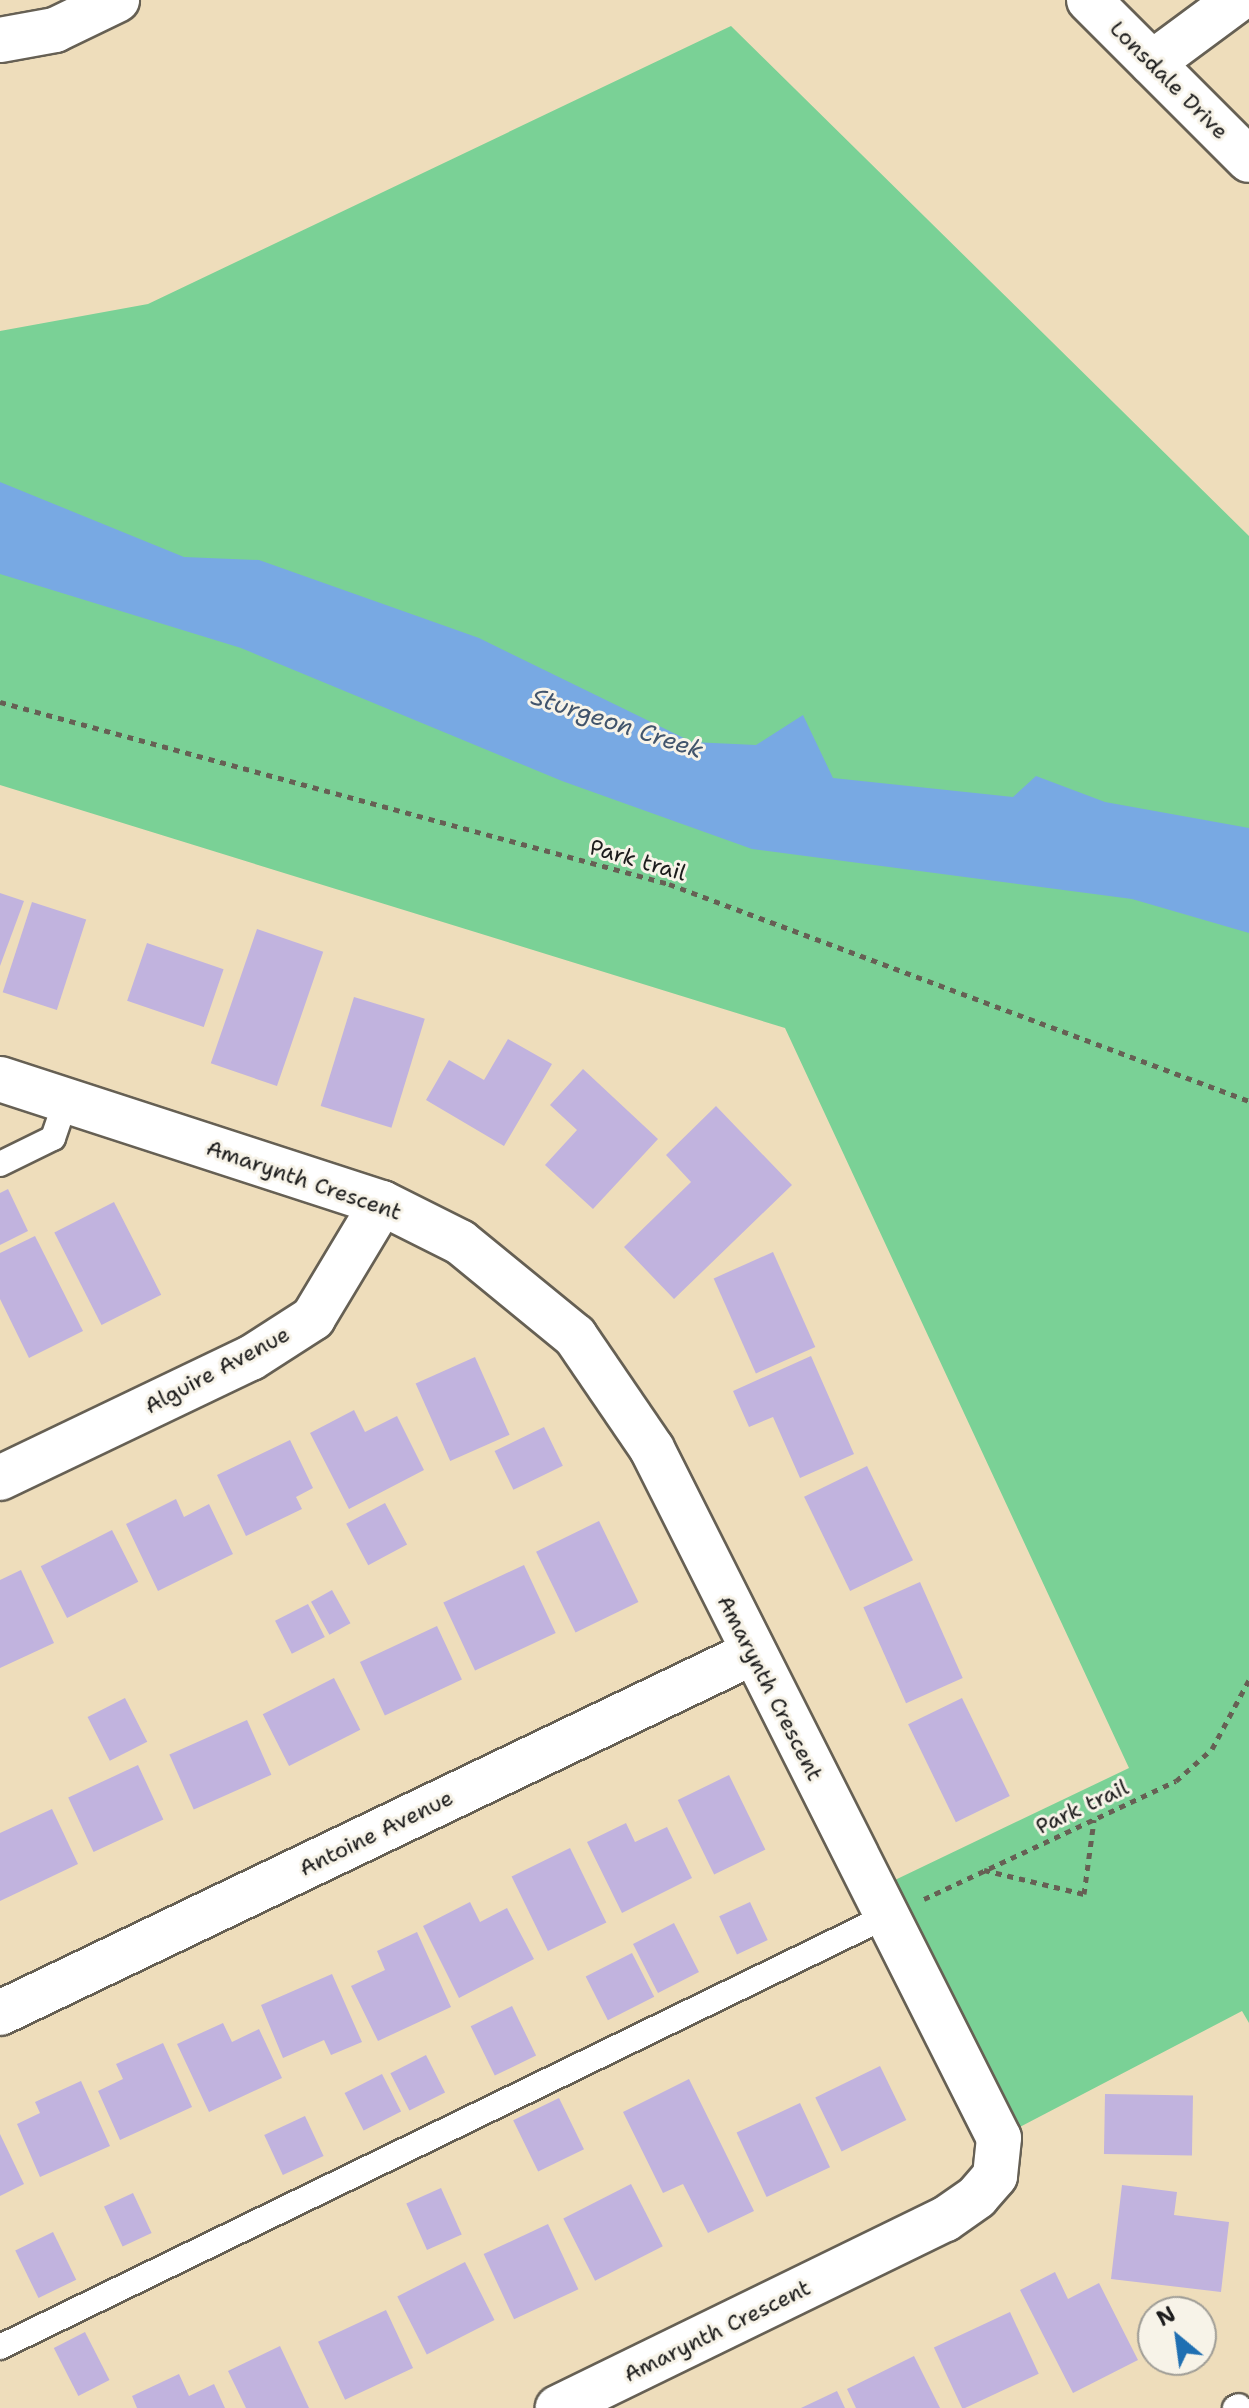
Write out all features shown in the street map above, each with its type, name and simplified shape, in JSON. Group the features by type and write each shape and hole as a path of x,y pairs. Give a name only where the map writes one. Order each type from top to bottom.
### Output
{"street":[{"path":"0,40 55,30 117,0"},
{"name":"Lonsdale Drive","path":"1089,0 1249,160"},
{"path":"1152,63 1237,0"},
{"name":"Amarynth Crescent","path":"0,1079 382,1203 460,1242 575,1336 652,1449 752,1653 999,2138 995,2176 977,2197 945,2219 558,2408"},
{"name":"Alguire Avenue","path":"0,1478 251,1358 313,1318 382,1203"},
{"name":"Antoine Avenue","path":"0,2013 752,1653"}],"lane":[{"path":"0,1164 53,1138 66,1100"},
{"path":"0,2347 887,1916"}],"path":[{"name":"Park trail","path":"0,702 669,884 1249,1101"},
{"name":"Park trail","path":"887,1916 1176,1781 1212,1749 1249,1680"},
{"path":"984,1870 1084,1894 1094,1819"}],"green space":[{"path":"731,26 1249,536 1249,2023 1242,2011 999,2138 872,1891 1129,1768 785,1028 0,785 0,331 148,304"}],"water":[{"name":"Sturgeon Creek","path":"0,482 184,557 259,560 479,638 692,742 756,745 803,715 833,778 1013,797 1036,776 1105,802 1249,828 1249,933 1132,899 752,849 562,781 241,648 0,574"}],"building":[{"path":"0,893 24,901 0,966"},
{"path":"32,902 86,920 57,1010 3,992"},
{"path":"257,929 323,952 277,1086 211,1063"},
{"path":"147,943 224,969 204,1027 127,1001"},
{"path":"354,997 425,1019 391,1128 321,1106"},
{"path":"508,1039 552,1064 504,1146 426,1100 449,1060 484,1080"},
{"path":"583,1069 658,1139 593,1209 545,1165 577,1130 550,1105"},
{"path":"716,1106 792,1185 674,1299 624,1247 691,1182 666,1155"},
{"path":"8,1189 28,1231 0,1245 0,1193"},
{"path":"114,1202 161,1295 102,1325 54,1232"},
{"path":"35,1236 83,1331 29,1358 0,1299 0,1253"},
{"path":"773,1252 815,1347 756,1373 714,1278"},
{"path":"811,1356 854,1454 800,1478 773,1417 749,1427 733,1391"},
{"path":"475,1357 510,1435 450,1461 416,1383"},
{"path":"354,1410 365,1432 397,1416 424,1470 349,1509 310,1433"},
{"path":"544,1427 563,1466 513,1490 495,1451"},
{"path":"290,1440 313,1488 296,1497 302,1509 246,1536 217,1475"},
{"path":"867,1466 913,1560 850,1591 804,1497"},
{"path":"176,1499 184,1517 209,1504 233,1554 158,1591 126,1524"},
{"path":"385,1503 407,1544 368,1565 346,1524"},
{"path":"599,1521 638,1602 576,1633 536,1552"},
{"path":"112,1530 138,1582 67,1618 41,1566"},
{"path":"524,1565 556,1633 475,1671 443,1603"},
{"path":"21,1570 54,1643 0,1668 0,1580"},
{"path":"920,1582 963,1678 906,1703 863,1607"},
{"path":"332,1590 350,1623 329,1635 311,1602"},
{"path":"308,1604 325,1637 292,1654 275,1621"},
{"path":"437,1626 462,1679 385,1715 360,1662"},
{"path":"334,1678 360,1730 289,1766 263,1714"},
{"path":"125,1698 147,1742 110,1761 88,1717"},
{"path":"962,1698 1010,1796 956,1822 908,1724"},
{"path":"247,1720 271,1775 194,1809 169,1755"},
{"path":"138,1765 163,1819 94,1852 68,1798"},
{"path":"729,1775 765,1850 714,1875 678,1800"},
{"path":"52,1809 78,1864 0,1901 0,1833"},
{"path":"626,1823 635,1842 667,1827 692,1878 622,1913 587,1842"},
{"path":"570,1848 606,1923 548,1951 512,1876"},
{"path":"470,1902 480,1922 507,1908 534,1959 459,1998 423,1926"},
{"path":"750,1902 768,1940 737,1954 719,1916"},
{"path":"674,1923 699,1972 658,1993 633,1944"},
{"path":"417,1932 451,2007 378,2041 351,1986 385,1970 377,1951"},
{"path":"632,1953 654,1997 608,2020 586,1977"},
{"path":"332,1974 362,2042 331,2055 324,2040 283,2058 261,2005"},
{"path":"512,2006 536,2055 495,2076 471,2026"},
{"path":"223,2023 232,2042 259,2029 282,2078 209,2112 177,2044"},
{"path":"163,2043 192,2107 120,2140 98,2091 123,2079 116,2064"},
{"path":"426,2055 445,2092 409,2111 390,2073"},
{"path":"880,2066 906,2120 842,2151 815,2098"},
{"path":"382,2074 401,2111 364,2130 345,2093"},
{"path":"689,2079 754,2211 708,2233 683,2184 663,2193 623,2112"},
{"path":"81,2081 110,2146 40,2177 17,2124 40,2113 35,2102"},
{"path":"1105,2094 1193,2096 1192,2156 1104,2154"},
{"path":"559,2098 584,2149 538,2172 513,2120"},
{"path":"800,2103 830,2167 767,2197 737,2133"},
{"path":"305,2116 324,2156 283,2175 264,2135"},
{"path":"0,2134 24,2184 0,2196"},
{"path":"631,2184 663,2246 595,2281 563,2219"},
{"path":"1122,2185 1177,2192 1174,2215 1229,2222 1221,2292 1111,2279"},
{"path":"441,2188 462,2235 427,2250 406,2203"},
{"path":"133,2193 152,2233 123,2246 104,2207"},
{"path":"548,2224 578,2289 514,2319 484,2254"},
{"path":"53,2232 76,2280 38,2298 15,2250"},
{"path":"465,2262 495,2320 427,2354 397,2297"},
{"path":"1055,2272 1068,2299 1099,2283 1137,2361 1073,2393 1020,2290"},
{"path":"386,2310 413,2368 345,2400 318,2342"},
{"path":"1010,2312 1039,2374 962,2408 934,2347"},
{"path":"85,2332 110,2380 78,2396 54,2348"},
{"path":"280,2346 309,2408 246,2408 228,2371"},
{"path":"914,2356 940,2408 856,2408 847,2389"},
{"path":"179,2374 189,2396 214,2384 225,2408 137,2408 132,2396"},
{"path":"837,2391 845,2408 801,2408"}]}
